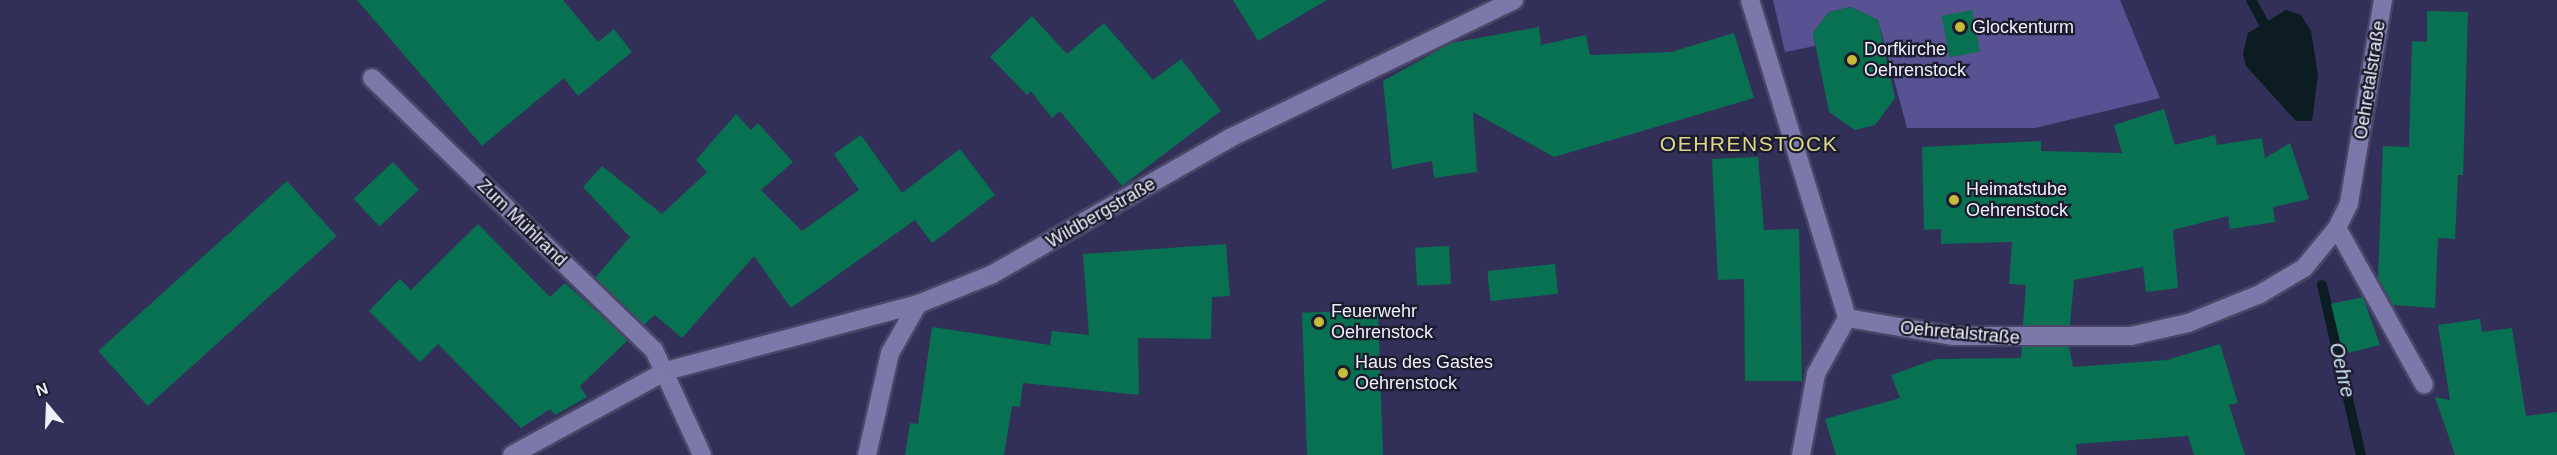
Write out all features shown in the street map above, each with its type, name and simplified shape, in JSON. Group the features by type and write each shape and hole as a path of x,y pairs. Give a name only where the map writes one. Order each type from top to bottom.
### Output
{"street":[{"name":"Wildbergstraße","path":"512,455 666,371 918,304 990,275 1230,138 1514,0"},
{"path":"1750,0 1848,318 1816,374 1802,455"},
{"name":"Oehretalstraße","path":"1848,318 1953,336 2131,336 2188,323 2260,294 2304,268 2337,228 2354,179 2383,0"},
{"name":"Zum Mühlrand","path":"372,78 654,350 666,371"},
{"path":"2337,228 2424,384"},
{"path":"867,455 890,353 918,304"},
{"path":"666,371 702,455"}],"shaded area":[{"path":"1773,0 2120,0 2160,98 2035,128 1907,128 1878,20 1851,7 1829,12 1813,33 1815,46 1785,52"}],"water":[{"path":"2286,10 2301,15 2311,31 2318,75 2312,121 2296,121 2246,66 2243,54 2248,33"}],"building":[{"path":"357,0 563,0 598,42 614,29 632,52 578,96 564,78 482,146"},
{"path":"1233,0 1327,0 1258,41"},
{"name":"Dorfkirche Oehrenstock","path":"1851,7 1878,20 1895,98 1875,125 1855,130 1829,112 1813,33 1829,12"},
{"name":"Glockenturm","path":"1972,10 1980,51 1950,57 1942,16"},
{"path":"2427,11 2468,12 2463,175 2458,175 2455,239 2438,238 2435,308 2393,305 2378,278 2383,146 2409,147 2412,41 2427,42"},
{"path":"1032,16 1067,54 1104,23 1153,80 1181,59 1221,111 1122,186 1060,111 1052,118 1031,91 1027,95 990,57"},
{"path":"1539,27 1541,45 1586,35 1590,55 1671,52 1734,33 1754,98 1554,157 1473,112 1477,172 1434,178 1432,161 1392,169 1383,81 1451,43"},
{"path":"2164,109 2175,145 2215,135 2217,145 2262,138 2265,158 2290,143 2309,199 2273,207 2275,222 2230,229 2228,216 2173,230 2178,288 2146,292 2143,267 2074,280 2070,325 2023,325 2026,285 2009,284 2012,242 1941,244 1941,229 1924,230 1922,147 2041,141 2041,151 2122,153 2114,125"},
{"path":"736,114 751,130 758,123 793,162 761,190 802,231 859,190 834,154 861,135 902,193 960,149 995,195 932,243 915,220 791,308 754,256 682,338 655,315 644,325 595,278 630,237 583,187 602,166 662,214 707,172 696,160"},
{"path":"1758,157 1764,230 1799,229 1802,381 1745,381 1744,279 1718,280 1712,159"},
{"path":"393,162 419,190 379,227 354,199"},
{"path":"287,181 337,236 148,406 98,351"},
{"path":"478,224 550,297 565,283 628,340 580,386 587,397 555,415 550,409 521,428 438,344 420,362 369,311 400,279 411,290"},
{"path":"1226,244 1230,296 1212,297 1211,339 1138,338 1139,395 1023,383 1020,407 1012,406 1004,455 905,455 910,423 918,424 932,327 1050,345 1052,331 1089,335 1083,254"},
{"path":"1449,246 1451,284 1417,286 1415,248"},
{"path":"1555,264 1558,294 1491,301 1487,271"},
{"path":"2363,297 2380,345 2343,354 2331,304"},
{"name":"Haus des Gastes Oehrenstock","path":"1378,310 1383,455 1307,455 1302,313"},
{"path":"2480,319 2482,332 2512,328 2526,416 2557,412 2557,455 2455,455 2435,397 2450,400 2438,325"},
{"path":"2220,344 2238,403 2229,405 2245,455 2194,455 2188,436 2076,444 2077,455 1836,455 1825,419 1900,398 1891,375 1936,359 2021,358 2022,347 2069,347 2073,367 2167,360"}],"waterway":[{"name":"Oehre","path":"2251,0 2269,32"},
{"name":"Oehre","path":"2322,285 2361,455"}],"place":[{"name":"Glockenturm","path":"1960,27"},
{"name":"Dorfkirche Oehrenstock","path":"1852,60"},
{"name":"Heimatstube Oehrenstock","path":"1954,200"},
{"name":"Feuerwehr Oehrenstock","path":"1319,322"},
{"name":"Haus des Gastes Oehrenstock","path":"1343,373"}],"district":[{"name":"OEHRENSTOCK","path":"1749,144"}]}
